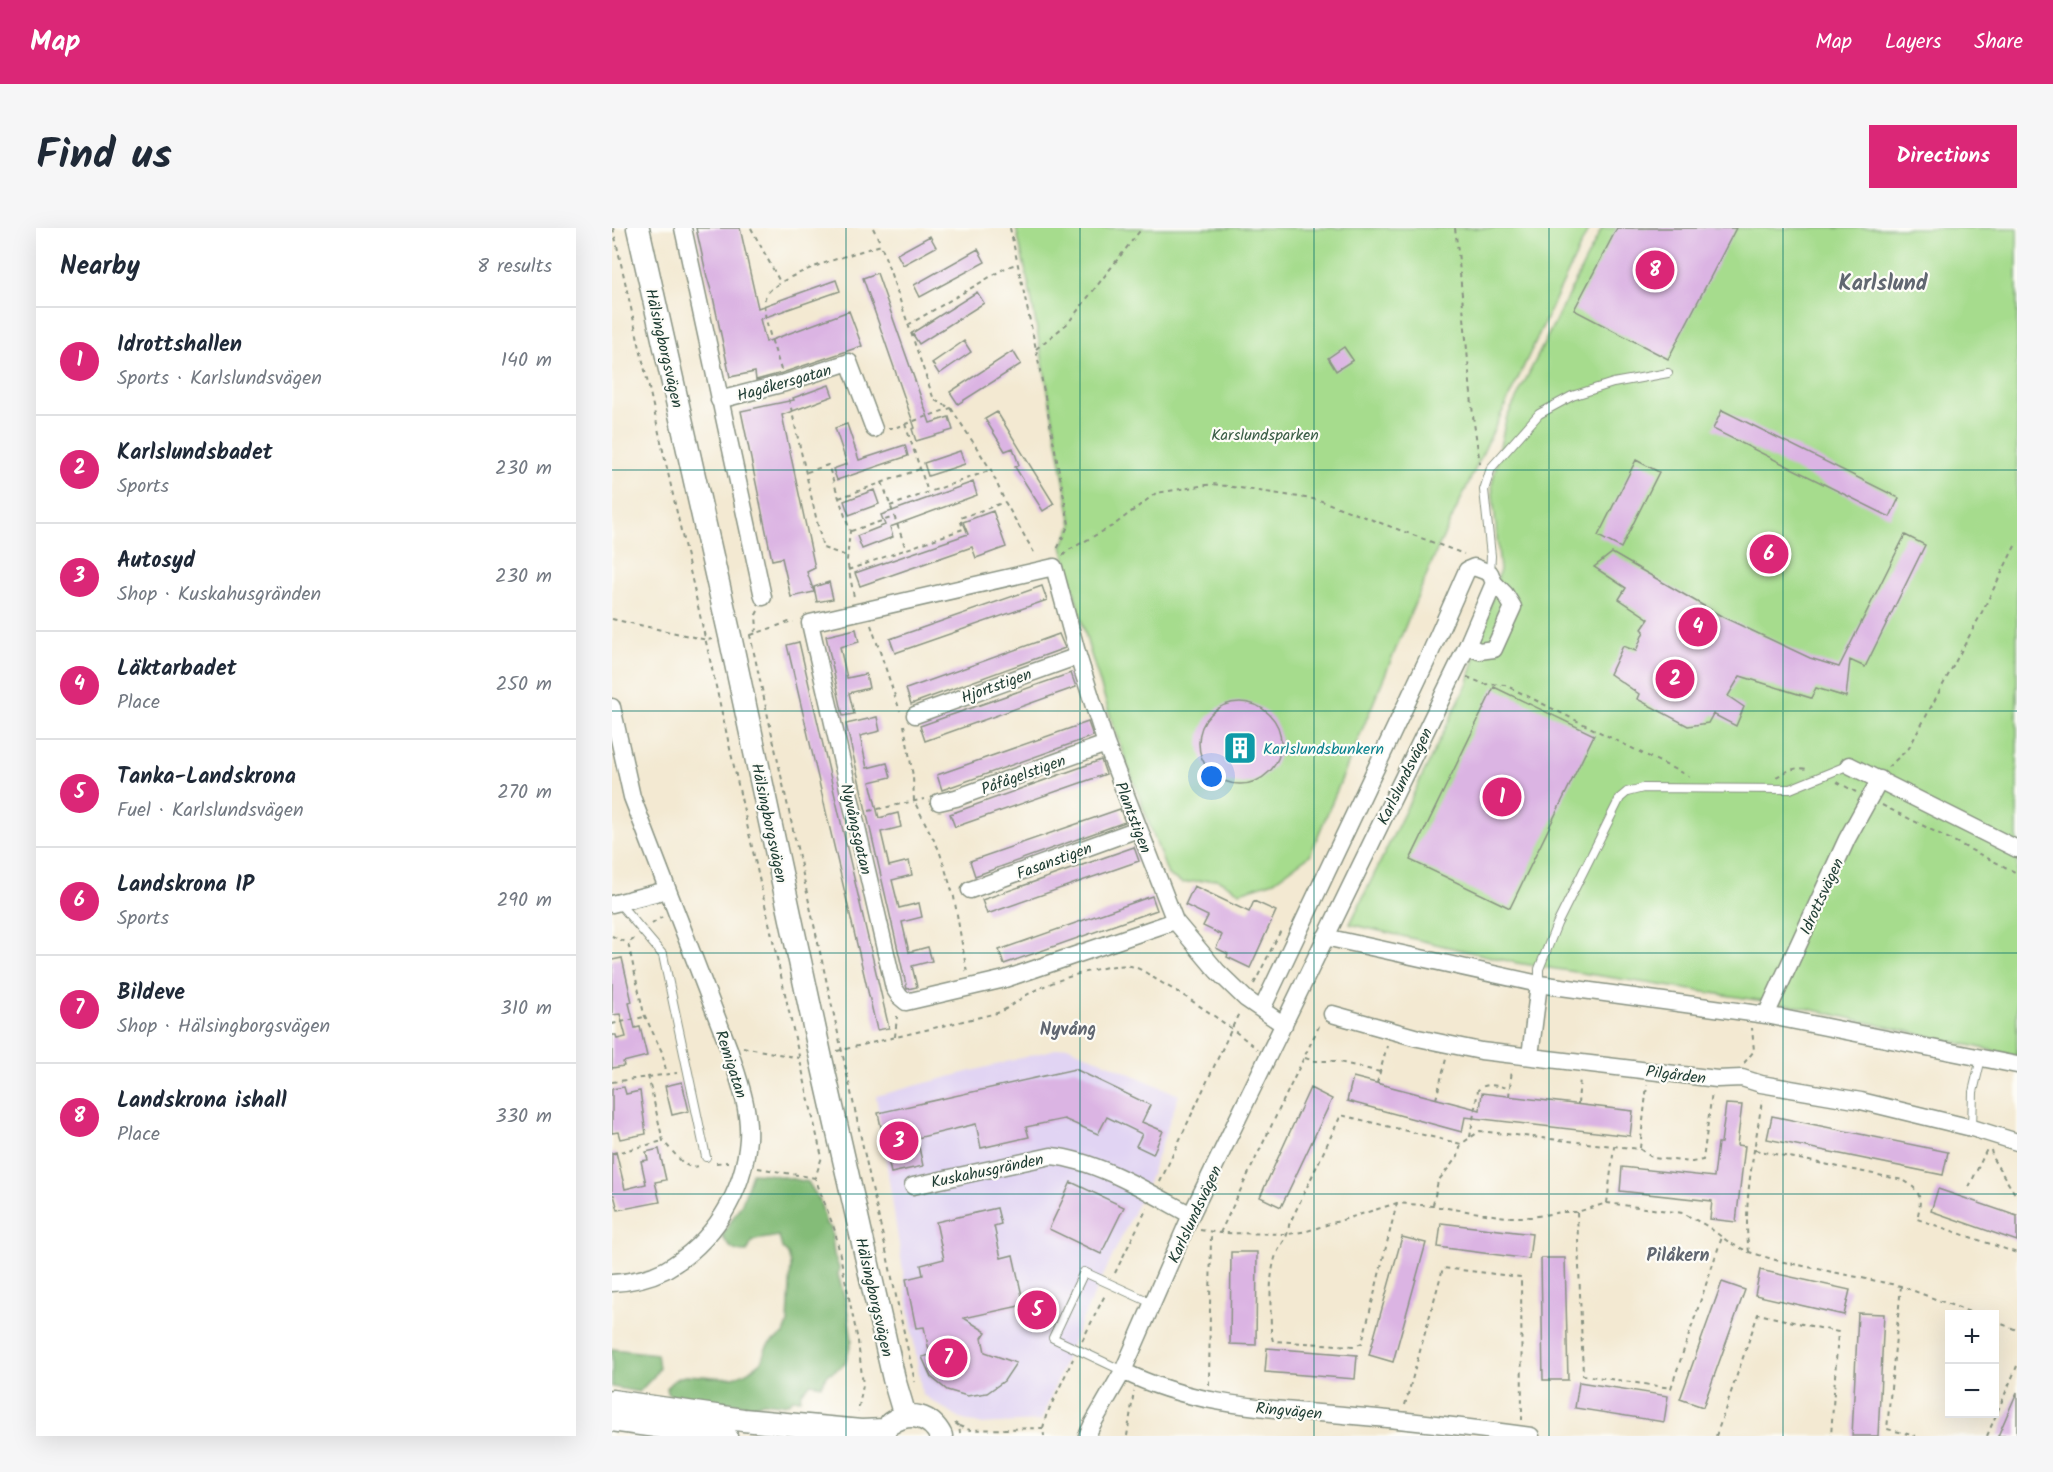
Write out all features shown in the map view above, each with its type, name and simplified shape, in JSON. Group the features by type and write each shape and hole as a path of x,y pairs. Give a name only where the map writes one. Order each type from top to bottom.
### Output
{"main road":[{"name":"Hälsingborgsvägen","path":"638,228 730,636 810,1056 904,1416"},
{"path":"612,1401 701,1415 876,1432 904,1416 923,1418 947,1431"},
{"path":"612,1420 726,1436"}],"street":[{"name":"Hagåkersgatan","path":"683,228 763,597"},
{"name":"Hagåkersgatan","path":"719,400 785,383 849,362 874,429"},
{"path":"810,623 1054,567"},
{"name":"Plantstigen","path":"1054,567 1078,656 1106,744 1175,921 1217,971 1246,999 1284,1024"},
{"name":"Karlslundsvägen","path":"1087,1436 1092,1423 1129,1374 1152,1304 1189,1221 1467,646 1492,578 1474,567 1467,570 1428,658 1262,1009"},
{"path":"1467,646 1479,651 1494,649 1513,607 1492,578"},
{"name":"Nyvångsgatan","path":"810,623 894,988 900,997"},
{"name":"Hjortstigen","path":"915,715 1078,656"},
{"name":"Remigatan","path":"612,707 632,797 742,1088 748,1137 741,1175 726,1211 710,1233 691,1251 664,1270 628,1282 612,1283"},
{"name":"Påfågelstigen","path":"939,802 1106,744"},
{"path":"1849,765 2017,849"},
{"name":"Idrottsvägen","path":"1766,1015 1847,839 1880,779"},
{"name":"Fasanstigen","path":"970,890 1138,829"},
{"path":"1323,881 1346,893"},
{"path":"616,904 668,890"},
{"path":"900,997 906,1002 1005,979 1175,921"},
{"path":"1325,937 1539,984 1766,1015 2017,1065"},
{"path":"1522,1055 1539,984"},
{"name":"Pilgården","path":"1328,1016 1449,1045 1717,1079 1742,1078 1761,1084 1861,1101 1972,1128 2017,1142"},
{"name":"Kuskahusgränden","path":"913,1186 1051,1156 1070,1158 1092,1166 1189,1221"},
{"name":"Ringvägen","path":"1129,1374 1160,1387 1250,1406 1403,1420 1526,1435"}],"lane":[{"path":"1492,578 1484,490 1491,468 1539,414 1572,396 1613,383 1668,373"},
{"path":"1539,984 1539,969 1557,924 1620,798 1627,792 1643,788 1790,789 1849,765"},
{"path":"616,904 663,955 706,1158"},
{"path":"1972,1128 1973,1092 1981,1058"},
{"path":"1129,1374 1053,1338 1084,1272 1152,1304"}],"path":[{"path":"613,228 707,640 810,1056 822,1157 815,1178 835,1231 855,1322 863,1385 858,1413 876,1432"},
{"path":"751,228 780,282"},
{"path":"873,228 881,245 934,400 951,408 991,470 1005,502 1038,559 1054,567"},
{"path":"1010,228 1036,349 1069,524 1055,555 1054,567"},
{"path":"1036,349 1068,323 1142,228"},
{"path":"1455,228 1473,416 1484,490"},
{"path":"847,556 823,548 785,383 766,316 765,300 768,291 780,282 830,261 881,245"},
{"path":"908,325 1007,267 1017,264"},
{"path":"874,429 894,428 951,408"},
{"path":"905,424 928,492"},
{"path":"806,472 828,465 850,531 848,570 902,717 913,776 914,801 939,850 954,897 970,987"},
{"path":"839,498 920,469"},
{"path":"890,506 991,470"},
{"path":"882,482 906,549"},
{"path":"1054,567 1067,551 1114,525 1156,493 1214,484 1319,500 1468,556"},
{"path":"848,570 963,529 960,518 1005,502"},
{"path":"850,531 894,517"},
{"path":"1880,779 1887,767 1909,748 2017,542"},
{"path":"750,635 757,628 756,615 763,597"},
{"path":"612,619 707,640 714,639"},
{"path":"750,635 789,622 810,623"},
{"path":"750,635 917,1390"},
{"path":"1462,674 1484,684 1505,686 1694,779"},
{"path":"1773,779 1794,768 1803,767 1824,775 2017,873"},
{"path":"854,815 925,799 939,802"},
{"path":"628,943 657,919 676,912"},
{"path":"612,936 628,943"},
{"path":"628,943 645,1017 662,1052 667,1075"},
{"path":"729,1049 751,1048 810,1056 843,1050 997,1013 1033,992 1094,970 1111,966 1133,966 1222,1020 1269,1059"},
{"path":"895,1037 900,997"},
{"path":"1742,1078 1744,1062 1754,1051 1751,1022 1766,1015"},
{"path":"1220,1233 1305,1058 1328,1016"},
{"path":"612,1024 645,1017"},
{"path":"1377,1083 1391,1031"},
{"path":"1436,1099 1449,1045"},
{"path":"1509,1096 1522,1055"},
{"path":"1305,1058 1314,1061 1335,1061 1380,1072"},
{"path":"1578,1104 1582,1062"},
{"path":"612,1082 687,1070"},
{"path":"1640,1149 1650,1070"},
{"path":"648,1076 663,1141 683,1163 690,1167 724,1162 734,1163"},
{"path":"1432,1206 1438,1181 1458,1156 1461,1144 1480,1131 1640,1149 1653,1158 1692,1162 1703,1160 1712,1090 1717,1079"},
{"path":"1749,1252 1746,1227 1762,1096 1761,1084"},
{"path":"1470,1137 1480,1087 1485,1085 1510,1088"},
{"path":"1397,1203 1362,1343 1354,1346 1273,1341 1271,1332 1272,1275 1276,1255 1289,1234 1289,1225 1341,1115 1461,1144"},
{"path":"612,1154 663,1141"},
{"path":"1969,1187 1990,1144 1993,1159 2017,1197"},
{"path":"1607,1203 1614,1147"},
{"path":"1755,1150 1903,1180 1915,1187 1921,1202 1917,1219 2017,1253"},
{"path":"751,1167 815,1178"},
{"path":"1189,1221 1211,1232 1289,1234 1307,1231 1397,1203 1506,1217 1532,1217 1577,1212 1607,1203 1683,1213 1749,1252 1779,1261 1901,1286 1965,1310"},
{"path":"1577,1212 1583,1375 1671,1388 1722,1238"},
{"path":"1209,1399 1211,1232"},
{"path":"1403,1420 1406,1401 1443,1268 1521,1277 1526,1435"},
{"path":"1901,1286 1887,1429 1916,1436"},
{"path":"1716,1436 1758,1314 1838,1332 1831,1436"},
{"path":"1999,1323 2017,1330"},
{"path":"1987,1436 2017,1366"},
{"path":"1127,1436 1129,1374"},
{"path":"947,1431 1043,1428 1044,1436"},
{"path":"947,1431 960,1436"}],"shaded area":[{"path":"1067,1046 1179,1095 1149,1180 1081,1322 1041,1421 979,1424 960,1419 922,1394 876,1096"}],"green space":[{"name":"Karslundsparken","path":"1016,228 1589,228 1437,550 1310,855 1274,881 1240,892 1217,879 1182,883 1168,875 1115,731 1089,648 1062,546 1072,525 1030,291"},
{"path":"1602,228 2017,228 2017,1056 1796,1006 1517,963 1350,924 1468,682 1500,570 1492,484 1506,419"},
{"path":"752,1173 808,1182 820,1201 826,1224 831,1228 834,1255 839,1268 838,1275 846,1302 852,1340 845,1364 827,1375 821,1385 811,1383 801,1392 800,1399 793,1399 788,1403 763,1402 751,1407 671,1396 667,1388 681,1377 728,1378 753,1368 761,1362 768,1345 784,1334 788,1323 791,1264 788,1254 782,1248 779,1236 755,1240 747,1252 742,1252 732,1248 722,1236 742,1203"},
{"path":"612,1349 657,1354 659,1368 639,1392 612,1387"}],"building":[{"path":"696,228 740,228 758,308 836,280 840,291 760,319 766,342 849,311 862,346 756,380 755,372 730,377"},
{"path":"1617,228 1736,228 1668,359 1574,310"},
{"path":"930,236 936,247 903,265 897,254"},
{"path":"978,249 985,262 920,297 914,285"},
{"path":"877,273 930,423 949,417 953,430 916,441 912,429 915,428 863,278"},
{"path":"977,292 984,303 919,344 912,333"},
{"path":"964,341 971,352 939,374 932,363"},
{"path":"1344,347 1353,360 1336,371 1328,358"},
{"path":"1013,351 1021,364 958,404 950,392"},
{"path":"829,385 833,396 782,415 815,568 807,572 814,592 791,597 782,558 772,560 741,411 794,400 793,398"},
{"path":"1722,410 1899,498 1890,517 1713,429"},
{"path":"997,412 1054,504 1043,511 1015,467 1019,465 1013,448 1005,451 985,419"},
{"path":"847,424 859,460 905,445 908,456 837,480 833,469 847,464 835,428"},
{"path":"960,451 965,464 928,476 924,463"},
{"path":"1636,460 1659,472 1621,548 1598,536"},
{"path":"973,482 977,495 890,527 893,537 862,549 857,536 885,525 881,515"},
{"path":"874,490 879,504 849,515 844,501"},
{"path":"993,511 1006,547 976,558 972,547 860,586 855,573 968,534 963,522"},
{"path":"1905,535 1925,545 1865,667 1850,660 1846,697 1816,688 1811,698 1740,676 1728,696 1744,707 1736,726 1713,714 1708,723 1688,726 1637,699 1639,694 1610,674 1623,646 1636,651 1644,631 1642,629 1649,619 1619,599 1626,588 1594,567 1612,553 1723,617 1810,658 1839,667"},
{"path":"829,582 833,599 817,602 814,587"},
{"path":"1042,586 1047,600 895,653 890,639"},
{"path":"856,629 859,642 840,647 847,678 866,674 869,688 849,693 854,714 843,716 826,636"},
{"path":"1059,634 1065,648 911,704 906,689"},
{"path":"799,642 889,1028 877,1030 787,645"},
{"path":"1071,673 1076,687 925,741 920,726"},
{"path":"1494,687 1594,735 1510,908 1410,860"},
{"name":"Karlslundsbunkern","path":"1240,702 1256,705 1269,714 1278,727 1281,743 1278,759 1269,772 1256,781 1240,784 1224,781 1211,772 1202,759 1199,743 1202,727 1211,714 1224,705"},
{"path":"877,717 880,731 860,736 867,768 887,763 891,777 870,782 879,818 898,813 901,827 881,832 889,866 909,861 912,875 892,880 899,908 919,903 922,917 902,922 909,952 928,947 932,961 912,966 917,987 907,989 846,724"},
{"path":"1088,722 1093,736 942,790 937,775"},
{"path":"1101,760 1106,774 955,827 950,814"},
{"path":"1120,809 1125,822 975,876 970,861"},
{"path":"1134,847 1139,861 987,914 982,900"},
{"path":"1194,886 1249,912 1254,901 1276,911 1250,968 1227,957 1228,954 1216,948 1222,935 1203,926 1208,916 1185,905"},
{"path":"1152,896 1157,910 1004,964 999,950"},
{"path":"622,958 635,1028 640,1027 647,1056 623,1062 624,1066 612,1068 612,1035 616,1035 617,1039 626,1037 620,1014 612,1015 612,960"},
{"path":"1075,1069 1150,1105 1142,1122 1163,1131 1153,1154 1136,1146 1142,1134 1107,1117 1098,1134 1064,1119 1026,1127 1029,1137 981,1148 976,1124 917,1138 923,1166 891,1173 878,1113"},
{"path":"1353,1077 1480,1110 1482,1093 1633,1111 1630,1136 1465,1117 1462,1132 1347,1101"},
{"path":"682,1082 689,1111 672,1115 665,1086"},
{"path":"624,1087 626,1094 640,1091 646,1134 620,1139 618,1132 612,1133 612,1089"},
{"path":"1310,1088 1332,1099 1281,1207 1260,1197"},
{"path":"1726,1104 1742,1105 1737,1145 1745,1146 1736,1222 1710,1219 1712,1201 1620,1191 1622,1167 1714,1177"},
{"path":"1772,1116 1948,1152 1943,1175 1767,1139"},
{"path":"659,1149 666,1180 655,1182 660,1202 618,1210 614,1195 612,1195 612,1153 616,1152 625,1189 646,1184 641,1161 648,1160 646,1152"},
{"path":"1071,1182 1124,1207 1101,1254 1049,1229"},
{"path":"1938,1189 2017,1216 2017,1241 1931,1211"},
{"path":"997,1208 1001,1224 994,1226 1001,1258 1013,1255 1024,1305 964,1318 986,1332 982,1338 985,1352 1016,1363 1004,1381 987,1393 967,1396 947,1390 931,1377 922,1357 930,1355 924,1327 916,1328 906,1279 923,1275 921,1265 944,1259 936,1222"},
{"path":"1441,1223 1532,1234 1529,1259 1438,1247"},
{"path":"1402,1237 1426,1243 1393,1362 1369,1355"},
{"path":"1231,1252 1257,1252 1256,1345 1230,1344"},
{"path":"1541,1258 1565,1258 1568,1380 1543,1380"},
{"path":"1760,1270 1850,1290 1844,1315 1755,1295"},
{"path":"1722,1282 1745,1290 1703,1407 1680,1399"},
{"path":"1052,1298 1055,1312 1028,1318 1025,1305"},
{"path":"1858,1313 1884,1314 1878,1436 1852,1436"},
{"path":"1267,1348 1357,1355 1355,1379 1265,1372"},
{"path":"1579,1382 1668,1396 1664,1422 1575,1408"},
{"path":"2017,1392 2017,1436 1998,1436"}],"place":[{"name":"Landskrona ishall","path":"1655,270"},
{"name":"Landskrona IP","path":"1769,554"},
{"name":"Läktarbadet","path":"1698,627"},
{"name":"Karlslundsbadet","path":"1675,679"},
{"name":"Karlslundsbunkern","path":"1240,748"},
{"name":"Idrottshallen","path":"1502,797"},
{"name":"Autosyd","path":"899,1141"},
{"name":"Tanka-Landskrona","path":"1037,1310"},
{"name":"Bildeve","path":"948,1358"}],"district":[{"name":"Karlslund","path":"1883,282"},
{"name":"Nyvång","path":"1068,1029"},
{"name":"Pilåkern","path":"1678,1255"}]}
